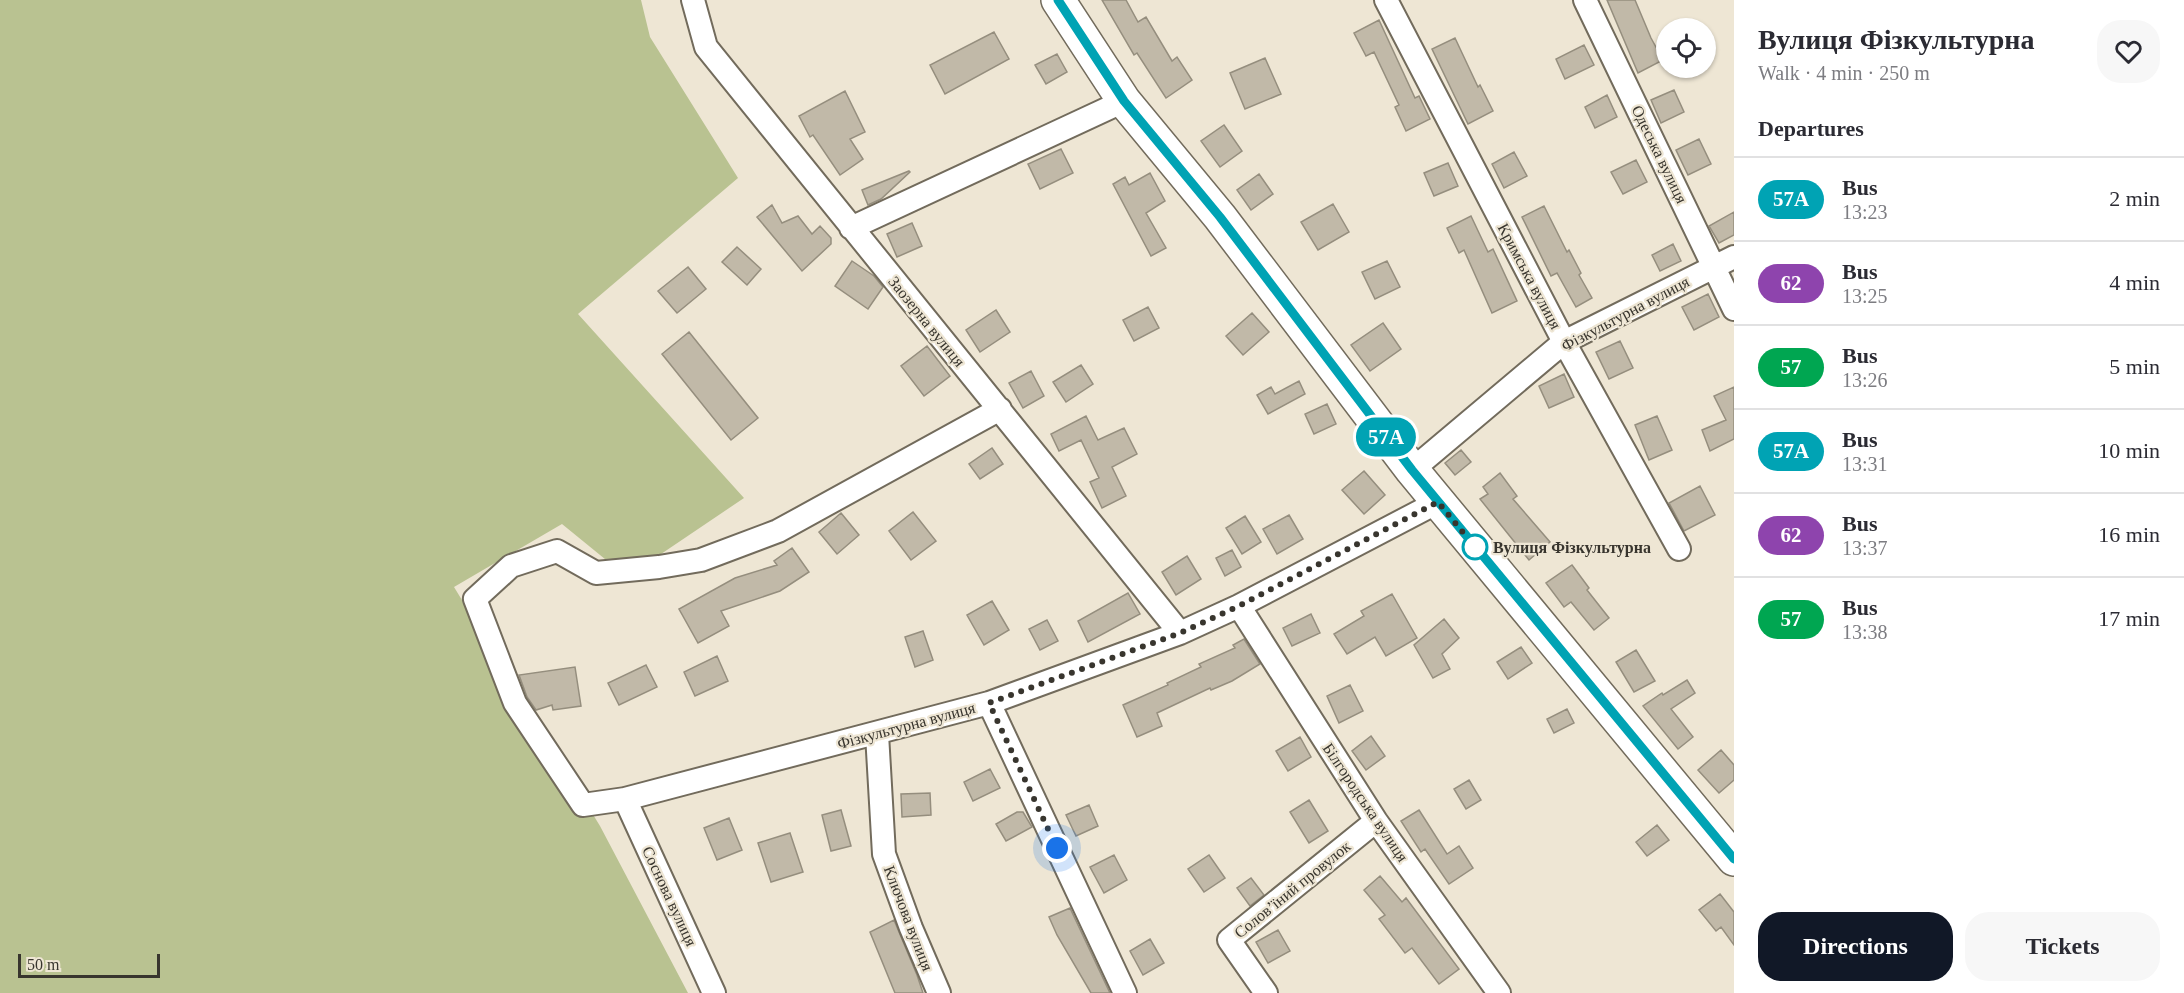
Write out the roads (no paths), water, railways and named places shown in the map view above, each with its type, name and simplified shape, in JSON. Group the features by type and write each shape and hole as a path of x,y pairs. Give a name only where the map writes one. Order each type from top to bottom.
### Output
{"main road":[{"path":"1058,0 1124,101 1220,217 1412,470 1734,859"}],"street":[{"name":"Заозерна вулиця","path":"693,0 706,47 1180,633"},
{"name":"Кримська вулиця","path":"1386,0 1564,342 1679,549"},
{"name":"Одеська вулиця","path":"1585,0 1724,262 1734,309"},
{"path":"851,228 1124,101"},
{"name":"Фізкультурна вулиця","path":"1412,470 1564,342 1724,262"},
{"name":"Фізкультурна вулиця","path":"1000,409 778,531 701,560 596,573 557,551 511,566 475,599 515,703 583,805 624,799 989,703 1180,633 1239,606 1438,502"},
{"name":"Білгородська вулиця","path":"1239,606 1376,821 1499,993"},
{"path":"989,703 1125,993"},
{"name":"Ключова вулиця","path":"877,734 884,854 911,928 939,993"},
{"name":"Соснова вулиця","path":"624,799 714,993"},
{"name":"Соловʼїний провулок","path":"1266,993 1229,940 1376,821"}],"place":[{"name":"Вулиця Фізкультурна","path":"1475,547"}]}
